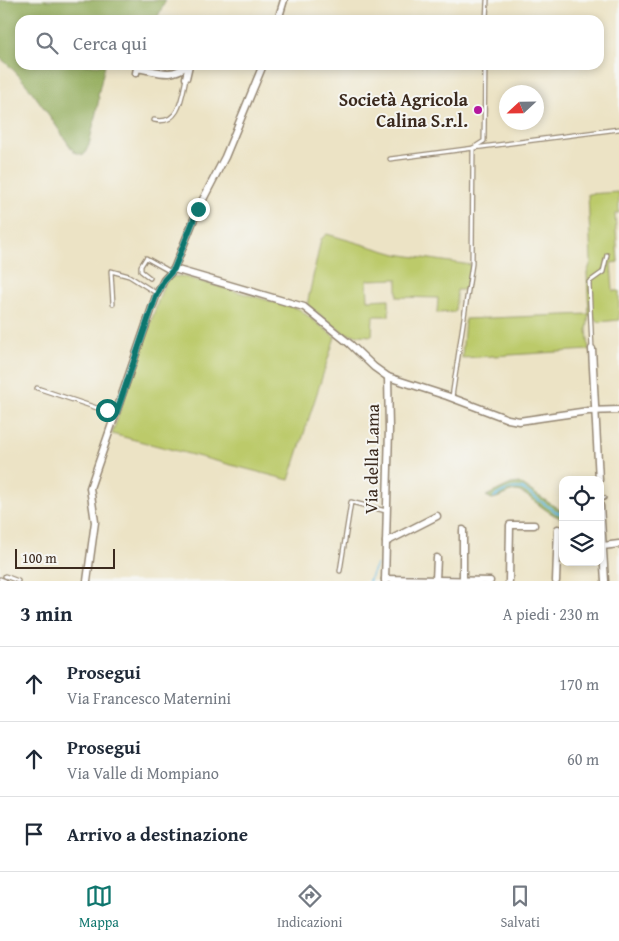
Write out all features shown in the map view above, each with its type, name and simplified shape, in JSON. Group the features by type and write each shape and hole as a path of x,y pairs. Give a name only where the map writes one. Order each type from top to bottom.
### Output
{"street":[{"path":"280,15 284,0"},
{"path":"137,70 177,73 182,70"},
{"path":"186,78 188,70"},
{"path":"87,581 95,522 90,488 157,293 164,280 173,271 198,209 225,157 261,70"},
{"path":"173,271 304,307 388,377 508,419 519,421 588,411 619,410"},
{"path":"592,350 598,426 599,476"},
{"name":"Via della Lama","path":"385,580 388,377"},
{"path":"386,542 437,516"},
{"path":"509,581 510,525 534,525"},
{"path":"556,581 558,529"},
{"path":"462,580 463,530"},
{"path":"604,546 619,544"},
{"path":"436,580 437,558"},
{"path":"604,564 605,581"},
{"path":"385,580 490,581"}],"lane":[{"path":"486,15 487,0"},
{"path":"473,148 484,141 485,70"},
{"path":"154,120 161,122 178,112 186,78"},
{"path":"390,159 619,129"},
{"path":"452,398 472,264 473,148"},
{"path":"592,350 589,282 603,272 607,255"},
{"path":"150,278 141,271 140,266 146,258 173,271"},
{"path":"114,304 111,271 129,276 157,293"},
{"path":"37,388 116,414"},
{"path":"340,571 351,502 387,512"},
{"path":"5,576 18,581"},
{"path":"0,579 5,581"}],"green space":[{"path":"0,0 166,0 158,15 15,15 15,70 104,70 89,145 84,155 74,152 30,89 10,66 0,58"},
{"path":"619,192 619,213 615,214 618,262 611,263 613,291 619,291 619,320 599,322 589,314 587,273 591,262 588,194"},
{"path":"327,234 396,254 471,265 466,290 457,290 455,312 437,313 438,298 397,297 397,279 367,280 368,300 389,299 389,316 373,316 372,336 345,334 307,305 321,239"},
{"path":"181,276 299,309 335,337 289,480 112,434 165,281 171,277"},
{"path":"589,314 587,330 589,350 462,358 465,319"},
{"path":"519,483 559,509 559,517 550,513 520,492 515,491 492,499 486,496 511,484"}],"waterway":[{"path":"494,497 505,491 519,488 559,513"},
{"path":"369,581 376,565"}],"place":[{"name":"Società Agricola Calina S.r.l.","path":"478,110"}],"route":[{"path":"107,410 116,414 156,296 164,280 174,269 192,229 198,209"}]}
